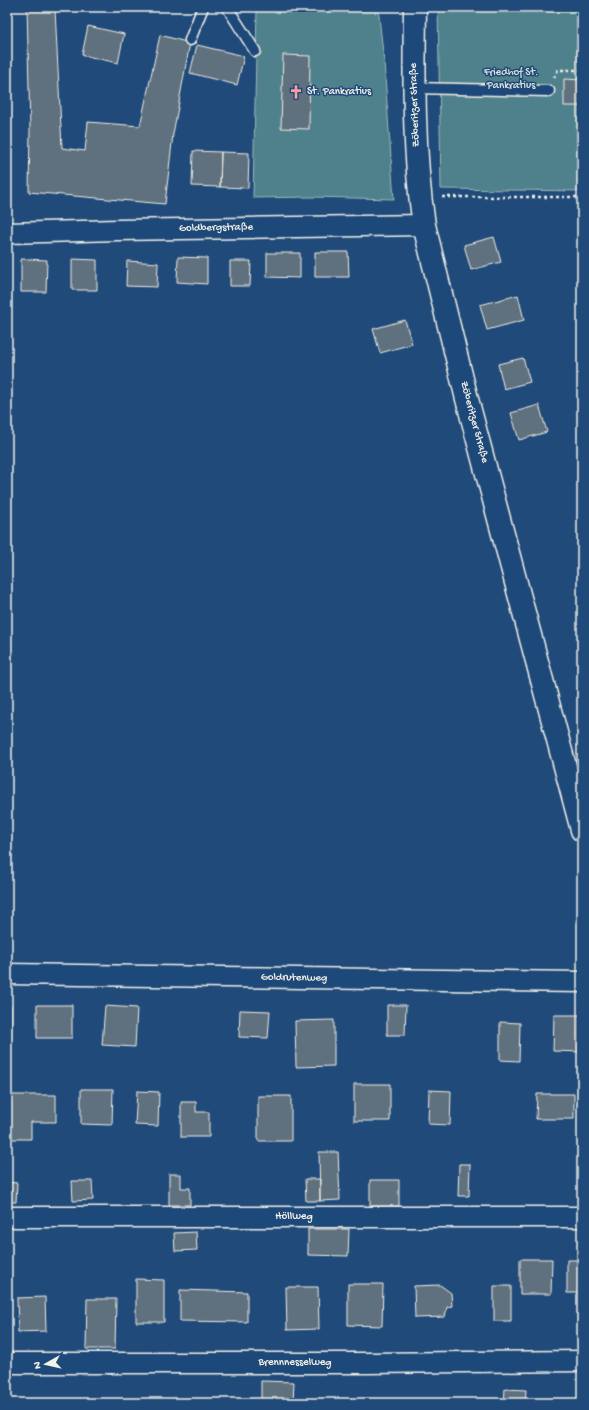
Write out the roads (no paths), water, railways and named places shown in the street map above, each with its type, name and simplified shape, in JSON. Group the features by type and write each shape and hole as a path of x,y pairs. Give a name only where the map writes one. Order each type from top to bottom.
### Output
{"street":[{"name":"Zöberitzer Straße","path":"415,7 413,88 420,197 424,226 467,399 582,830"},
{"name":"Goldbergstraße","path":"7,233 424,226"},
{"name":"Goldrutenweg","path":"7,974 582,982"},
{"name":"Höllweg","path":"7,1217 582,1217"},
{"name":"Brennnesselweg","path":"7,1362 367,1363 582,1361"}],"lane":[{"path":"190,40 203,7"},
{"path":"227,7 255,51"},
{"path":"413,88 549,91"}],"place":[{"name":"St. Pankratius","path":"296,92"}],"park label":[{"name":"Friedhof St. Pankratius","path":"511,79"}]}
